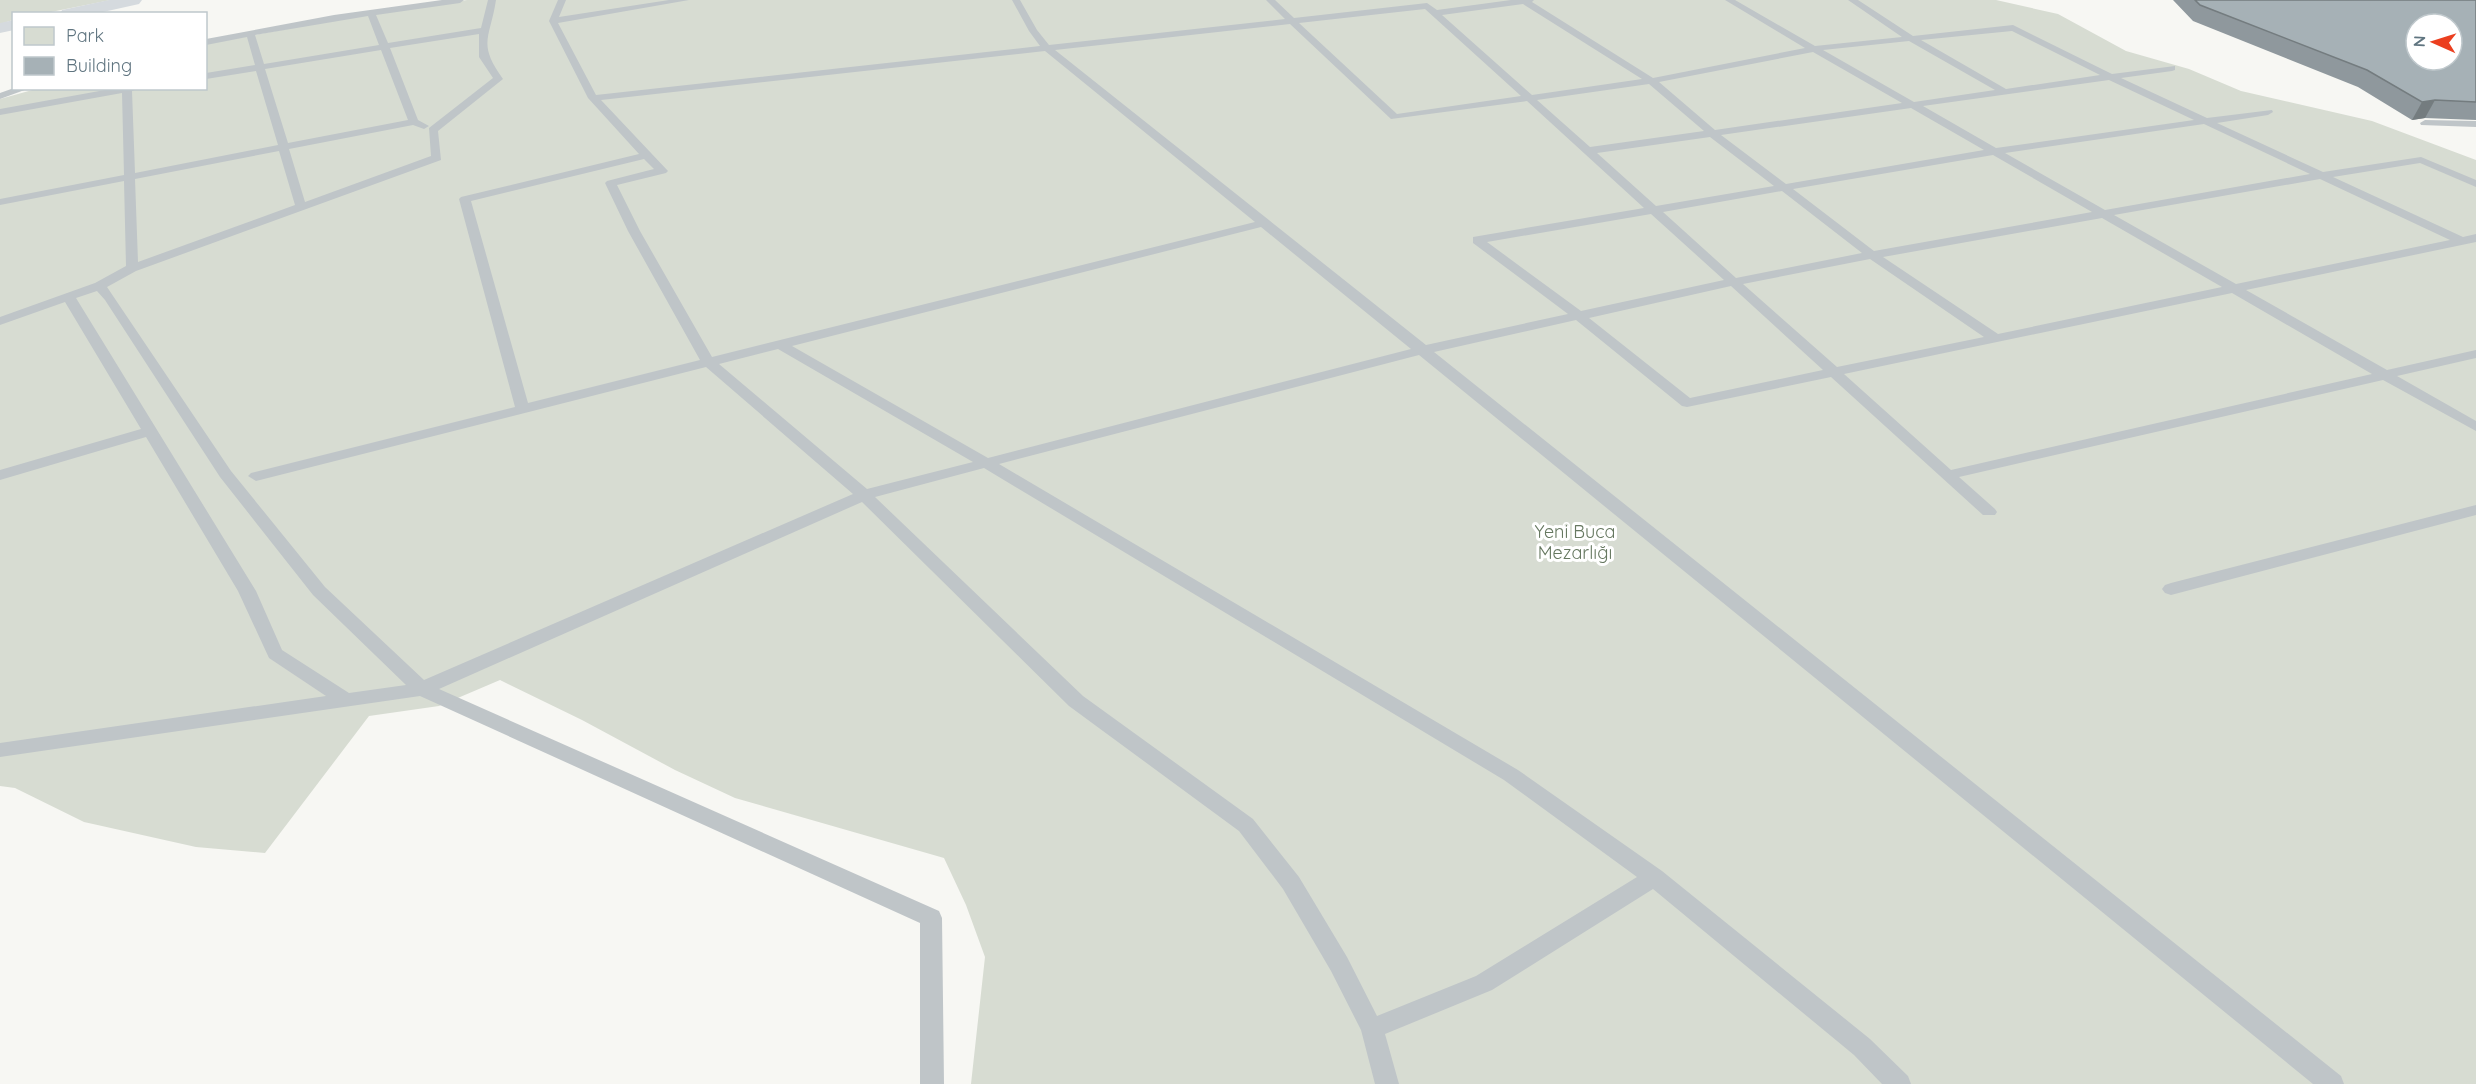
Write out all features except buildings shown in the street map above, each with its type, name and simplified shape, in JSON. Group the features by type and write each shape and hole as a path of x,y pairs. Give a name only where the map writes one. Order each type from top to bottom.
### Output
{"highway":[{"path":"77,12 133,0"}],"lane":[{"path":"207,42 371,12 460,0"},
{"path":"433,130 498,79 483,55 485,30 492,0"},
{"path":"553,21 562,0"},
{"path":"553,21 685,0"},
{"path":"1016,0 1033,31 1046,47 2332,1084"},
{"path":"1270,0 1395,117 1651,81 1817,48 2013,28 2205,121 2469,240 2476,248"},
{"path":"594,98 1427,6 1526,0 1651,81 1712,133 1872,255 1996,339"},
{"path":"1729,0 1817,48 1911,105 2476,427"},
{"path":"1852,0 1912,39 2006,92"},
{"path":"1427,6 1989,512"},
{"path":"371,12 414,122"},
{"path":"553,21 594,98 662,171 611,183 634,231 708,362 864,495 1076,701 1246,825 1291,883 1339,964 1372,1029 1387,1084"},
{"path":"207,76 485,30"},
{"path":"250,33 302,207"},
{"path":"1588,151 2172,68"},
{"path":"0,96 19,90"},
{"path":"0,112 124,90"},
{"path":"130,90 132,268"},
{"path":"2268,112 1993,152 1477,240 1579,316 1687,403 2469,240"},
{"path":"0,202 414,122 433,130"},
{"path":"2425,123 2476,124"},
{"path":"0,321 99,286 132,268 437,158 433,130"},
{"path":"523,410 465,199 646,154"},
{"path":"0,750 422,689 864,495 1422,350 1733,282 1872,255 2323,175 2421,160 2476,184"},
{"path":"256,476 1263,223"},
{"path":"99,286 110,298 225,474 319,591 422,689 931,918 932,1084"},
{"path":"68,296 248,591 275,654 346,700"},
{"path":"780,344 986,463 1510,775 1654,877 1863,1047 1899,1084"},
{"path":"1948,475 2476,354"},
{"path":"0,474 150,430"},
{"path":"2171,589 2476,510"},
{"path":"1372,1029 1484,983 1654,877"}],"green space":[{"path":"0,0 111,0 51,12 12,12 12,20 0,24"},
{"name":"Yeni Buca Mezarlığı","path":"467,0 1996,0 2058,14 2126,51 2189,69 2241,91 2372,121 2476,160 2476,1084 971,1084 985,957 966,905 944,858 735,798 675,770 582,720 500,680 439,706 369,716 265,853 196,847 84,822 15,788 0,786 0,99 32,90 207,90 207,44 357,16"}]}
